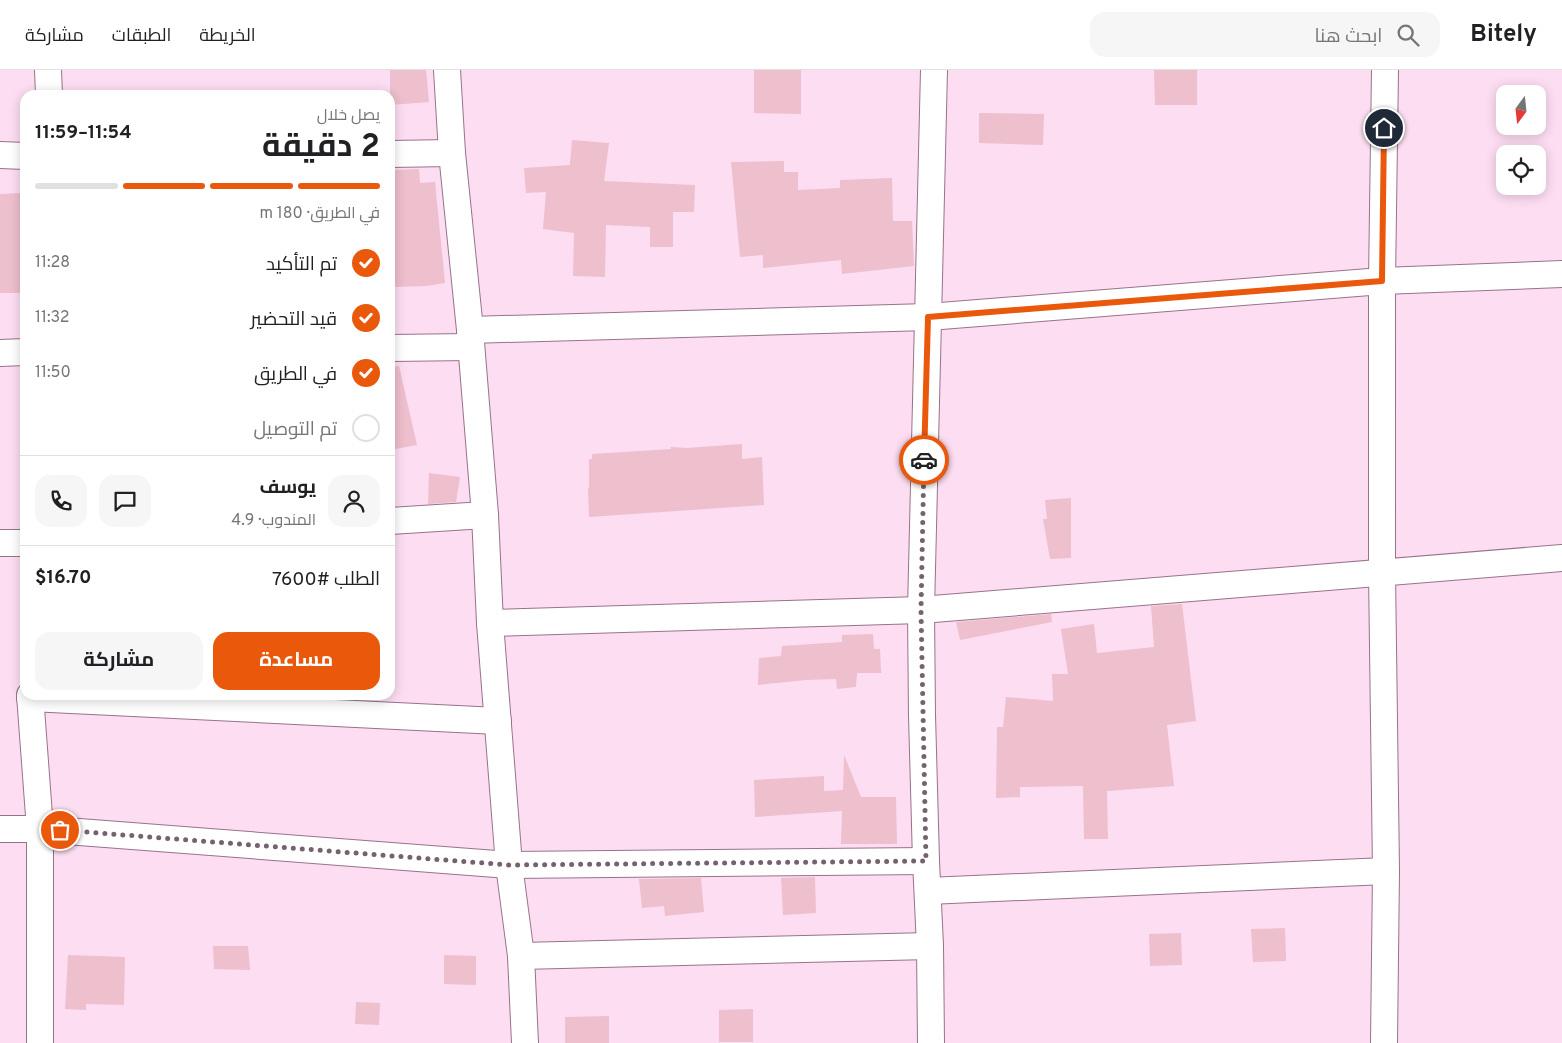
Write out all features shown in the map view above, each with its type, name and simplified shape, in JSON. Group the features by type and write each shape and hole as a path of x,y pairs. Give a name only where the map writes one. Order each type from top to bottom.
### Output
{"street":[{"path":"48,70 49,90"},
{"path":"447,70 452,153 471,339 485,515 490,624 509,865 521,956 525,1043"},
{"path":"931,1043 921,610 934,70"},
{"path":"1384,1043 1386,871 1382,572 1382,281 1385,70"},
{"path":"395,154 452,153"},
{"path":"0,155 20,156"},
{"path":"395,347 471,339 928,317 1382,281 1562,274"},
{"path":"0,353 20,352"},
{"path":"395,521 485,515"},
{"path":"0,543 20,542"},
{"path":"490,624 921,610 1562,558"},
{"path":"30,700 40,829 40,1043"},
{"path":"105,700 498,721"},
{"path":"0,829 40,829 509,865 926,861"},
{"path":"928,891 1386,871"},
{"path":"521,956 930,946"}],"building":[{"path":"390,70 426,70 429,102 395,105 395,90 390,90"},
{"path":"754,70 801,70 801,114 754,113"},
{"path":"1154,70 1197,70 1197,105 1155,105"},
{"path":"979,113 1044,114 1043,145 979,143"},
{"path":"572,140 609,143 604,181 695,185 694,212 673,212 673,247 650,247 650,227 606,225 605,277 573,276 574,233 543,229 546,192 526,193 524,168 570,165"},
{"path":"784,161 784,172 798,172 798,190 840,188 840,180 892,178 893,221 912,221 914,266 842,274 841,260 763,268 763,255 740,257 731,162"},
{"path":"419,169 420,183 435,182 445,283 395,287 395,170"},
{"path":"20,193 20,293 0,293 0,194"},
{"path":"395,366 399,366 417,445 395,449"},
{"path":"742,444 742,459 762,457 764,505 589,517 589,459 592,459 592,454 671,449 671,447 687,448"},
{"path":"429,473 460,477 456,502 428,504"},
{"path":"1071,498 1071,558 1050,559 1043,519 1047,519 1045,500"},
{"path":"1182,604 1196,721 1167,725 1174,786 1107,791 1108,839 1084,839 1083,786 1020,787 1020,797 996,798 997,727 1003,727 1006,697 1053,701 1052,674 1068,674 1061,629 1094,624 1097,653 1154,647 1151,606"},
{"path":"1051,614 1052,622 960,640 956,622"},
{"path":"873,634 874,649 880,649 881,673 857,673 856,687 837,689 836,679 758,685 759,658 781,656 782,646 842,642 842,635"},
{"path":"844,755 861,797 896,797 897,844 841,844 842,811 755,817 754,780 824,776 824,791 843,790"},
{"path":"815,877 816,913 783,915 781,878"},
{"path":"701,878 704,912 665,916 664,906 642,908 639,879"},
{"path":"1285,928 1286,961 1253,962 1251,929"},
{"path":"1181,933 1182,965 1150,966 1149,934"},
{"path":"213,946 248,946 250,970 214,969"},
{"path":"68,955 125,957 124,1005 86,1004 86,1010 65,1009"},
{"path":"444,955 476,956 476,985 444,984"},
{"path":"356,1002 380,1003 379,1025 355,1024"},
{"path":"753,1009 753,1042 719,1042 719,1010"},
{"path":"609,1016 609,1043 565,1043 565,1017"}],"way so far":[{"path":"60,830 509,865 926,861 921,610 924,460"}],"route":[{"path":"924,460 928,317 1382,281 1384,128"}]}
